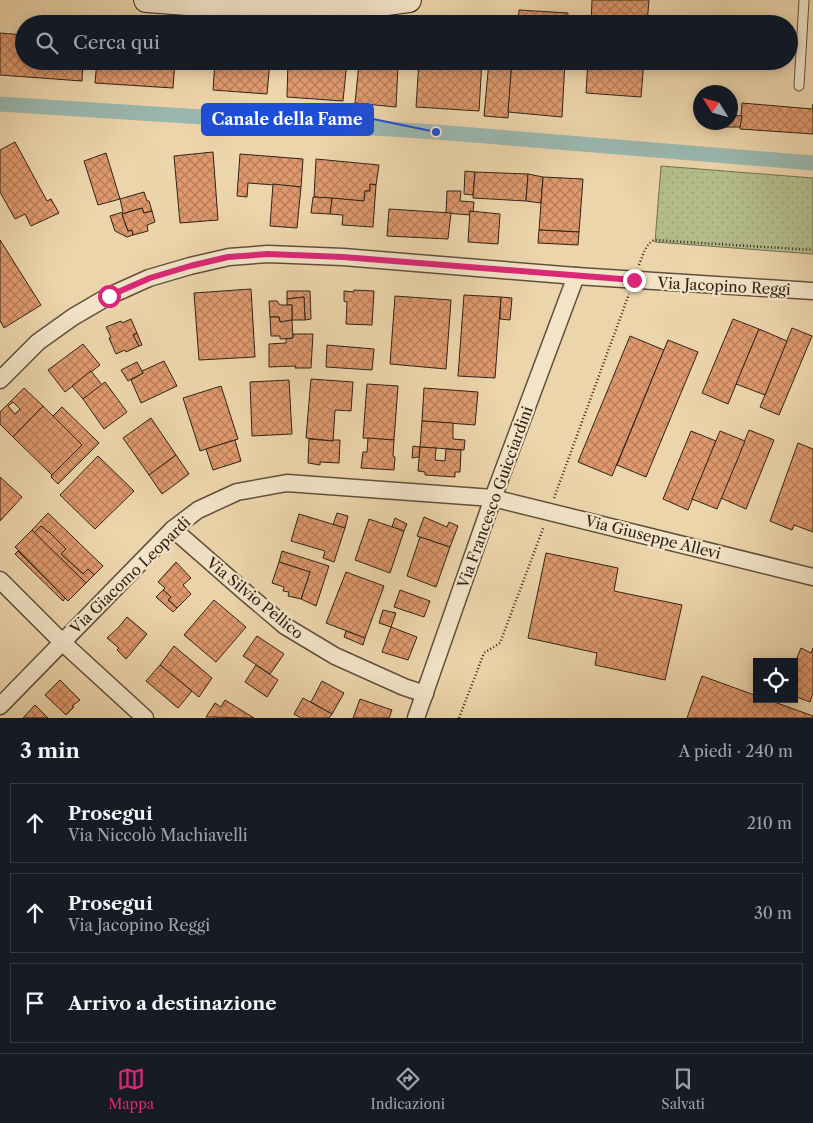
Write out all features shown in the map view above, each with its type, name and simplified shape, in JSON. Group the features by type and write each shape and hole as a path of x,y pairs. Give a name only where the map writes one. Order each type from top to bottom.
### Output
{"main road":[{"path":"146,0 214,5 379,4 409,0"}],"street":[{"name":"Via Jacopino Reggi","path":"3,372 38,342 73,317 109,296 150,278 228,257 268,254 343,257 576,276 813,291"},
{"name":"Via Francesco Guicciardini","path":"416,718 493,498 576,276"},
{"name":"Via Giacomo Leopardi","path":"0,706 173,529 198,510 237,492 286,483 493,498"},
{"name":"Via Giuseppe Allevi","path":"493,498 813,577"},
{"name":"Via Silvio Pellico","path":"173,529 285,626 335,656 404,687 425,694"},
{"path":"0,580 62,642 145,718"}],"lane":[{"path":"799,86 804,0"}],"path":[{"path":"459,718 484,653 500,643 648,243 654,240 813,250"}],"green space":[{"path":"661,166 813,178 813,254 655,242"}],"building":[{"path":"592,0 649,0 648,15 591,15"},
{"path":"519,10 568,13 568,15 519,15"},
{"path":"0,33 15,34 15,70 83,70 82,81 0,75"},
{"path":"96,70 174,70 173,88 95,83"},
{"path":"214,70 269,70 267,94 213,90"},
{"path":"288,70 346,70 343,101 287,97"},
{"path":"358,70 398,70 396,107 355,103"},
{"path":"418,70 481,70 479,111 416,107"},
{"path":"488,70 511,70 508,118 484,116"},
{"path":"511,70 565,70 562,117 508,112"},
{"path":"587,70 643,70 641,97 586,93"},
{"path":"742,103 812,109 813,104 813,134 740,129"},
{"path":"738,116 742,116 740,127 738,127"},
{"path":"15,142 47,201 51,199 59,213 31,226 25,214 15,219 0,192 0,150"},
{"path":"213,152 218,220 180,223 174,156"},
{"path":"106,153 120,199 98,205 84,161"},
{"path":"240,154 303,159 301,187 248,183 247,197 237,196"},
{"path":"316,159 379,165 376,185 370,184 370,191 365,191 364,201 314,197"},
{"path":"465,171 475,172 473,195 464,194"},
{"path":"475,172 528,174 526,201 473,198"},
{"path":"528,174 543,177 541,203 526,201"},
{"path":"543,177 583,179 579,232 539,230"},
{"path":"273,184 301,187 297,228 270,226"},
{"path":"370,184 376,185 373,227 342,225 343,215 330,214 332,198 364,201 365,191 370,191"},
{"path":"447,191 461,191 460,201 474,202 473,212 470,211 470,215 446,213"},
{"path":"144,192 152,211 144,213 142,208 122,214 128,231 132,230 133,235 127,237 115,231 110,216 123,212 120,199"},
{"path":"313,197 332,198 330,214 311,213"},
{"path":"142,208 144,213 152,211 155,222 147,225 148,231 133,235 132,230 128,231 122,214"},
{"path":"389,209 451,213 448,239 387,236"},
{"path":"470,211 500,214 498,244 468,242"},
{"path":"539,230 579,232 578,245 538,243"},
{"path":"0,240 41,305 4,328 0,321"},
{"path":"251,289 255,357 199,360 194,293"},
{"path":"354,290 374,291 372,325 346,324 347,302 344,301 344,291 354,292"},
{"path":"287,291 310,291 311,319 305,320 304,297 287,299"},
{"path":"464,295 501,297 495,378 458,376"},
{"path":"395,296 451,300 446,369 390,364"},
{"path":"304,297 305,320 292,320 292,305 287,305 287,299"},
{"path":"501,297 512,298 510,320 500,319"},
{"path":"269,301 277,301 280,305 292,305 292,320 280,322 279,317 270,317"},
{"path":"270,317 279,317 280,322 292,320 293,338 280,339 280,336 271,336"},
{"path":"131,319 137,333 133,335 139,346 116,354 106,327"},
{"path":"733,319 759,329 728,404 702,393"},
{"path":"792,328 812,336 779,415 760,407"},
{"path":"759,329 787,341 765,395 736,384"},
{"path":"137,333 142,345 139,346 133,335"},
{"path":"293,334 313,334 311,368 295,368 296,366 269,367 269,344 286,343 286,339 293,338"},
{"path":"630,336 664,350 612,476 578,462"},
{"path":"668,340 698,352 646,477 617,465"},
{"path":"83,344 100,365 65,392 48,370"},
{"path":"327,345 374,349 372,370 326,367"},
{"path":"164,361 177,386 141,403 131,380 143,373 142,371"},
{"path":"137,362 143,373 128,381 121,370"},
{"path":"91,371 102,385 83,399 72,386"},
{"path":"311,379 353,382 351,411 335,410 333,441 306,438"},
{"path":"289,380 292,434 252,436 250,382"},
{"path":"105,382 127,412 104,429 83,399"},
{"path":"367,384 398,386 394,440 363,438"},
{"path":"221,386 238,439 200,451 183,398"},
{"path":"24,388 43,406 13,437 0,424 0,412","holes":["13,402 20,409 15,414 8,406"]},
{"path":"424,388 478,392 475,425 422,421"},
{"path":"43,406 82,445 52,475 13,437"},
{"path":"62,407 99,443 58,484 51,477 52,475 82,445 53,416"},
{"path":"151,418 176,455 149,475 123,438"},
{"path":"422,421 453,423 453,439 465,440 464,450 420,447"},
{"path":"749,430 774,440 746,509 721,498"},
{"path":"691,431 716,441 688,510 663,499"},
{"path":"720,431 745,441 717,509 692,499"},
{"path":"368,438 394,440 394,470 361,468 363,452 367,452"},
{"path":"309,439 340,440 339,463 320,462 320,465 308,463"},
{"path":"235,440 241,461 213,470 206,449"},
{"path":"798,443 813,449 813,532 794,525 792,530 770,521"},
{"path":"413,446 420,447 419,457 412,458"},
{"path":"420,447 436,448 435,460 445,461 446,449 461,450 460,472 455,472 455,477 425,475 425,472 418,471"},
{"path":"176,455 189,474 162,494 149,475"},
{"path":"98,456 134,491 95,529 60,495"},
{"path":"0,477 22,497 0,521"},
{"path":"48,513 103,566 94,575 88,569 83,574 61,554 66,549 41,526 34,533 32,530"},
{"path":"337,513 348,516 345,528 333,525"},
{"path":"299,514 345,528 334,562 323,558 325,551 291,541"},
{"path":"424,517 447,527 449,522 458,526 450,547 417,536"},
{"path":"395,518 407,524 404,531 392,527"},
{"path":"369,519 404,531 390,573 355,560"},
{"path":"41,526 66,549 61,554 83,574 88,569 94,575 86,583 34,533"},
{"path":"32,530 86,583 68,601 15,547"},
{"path":"420,537 450,547 436,587 407,576"},
{"path":"18,551 65,598 63,601 15,554"},
{"path":"282,551 329,566 316,606 301,599 310,572 279,562"},
{"path":"546,553 618,568 614,591 682,605 665,680 595,665 597,653 528,638"},
{"path":"176,562 191,578 183,585 191,594 177,608 168,600 171,597 158,582"},
{"path":"279,562 310,572 301,599 288,596 289,592 283,591 284,587 272,583"},
{"path":"346,572 384,586 365,638 326,623"},
{"path":"163,590 171,597 168,600 177,608 173,612 156,597"},
{"path":"400,590 430,601 424,617 394,607"},
{"path":"214,600 246,627 216,662 184,635"},
{"path":"383,610 396,613 391,627 379,623"},
{"path":"127,617 147,634 126,659 117,650 119,648 107,638"},
{"path":"391,627 417,637 408,660 382,652"},
{"path":"346,631 365,638 363,645 344,637"},
{"path":"257,636 284,654 270,674 243,656"},
{"path":"174,646 212,678 199,697 160,665"},
{"path":"801,648 811,653 813,648 813,693 810,702 798,698 797,658"},
{"path":"160,665 192,691 178,708 146,681"},
{"path":"256,665 278,680 267,697 245,682"},
{"path":"702,676 753,695 753,703 777,703 813,716 813,718 687,718"},
{"path":"60,680 80,700 72,706 74,707 66,715 45,695"},
{"path":"322,681 344,693 332,714 311,702"},
{"path":"303,698 332,714 329,718 301,718 294,714"},
{"path":"360,699 392,710 389,718 353,718"},
{"path":"225,700 254,718 206,717 215,703 221,707"},
{"path":"35,705 48,718 23,718"}],"waterway":[{"path":"0,104 436,132 813,163"}],"place":[{"name":"Canale della Fame","path":"436,132"}],"route":[{"path":"109,296 150,278 190,266 228,257 268,254 343,257 634,280"}]}
